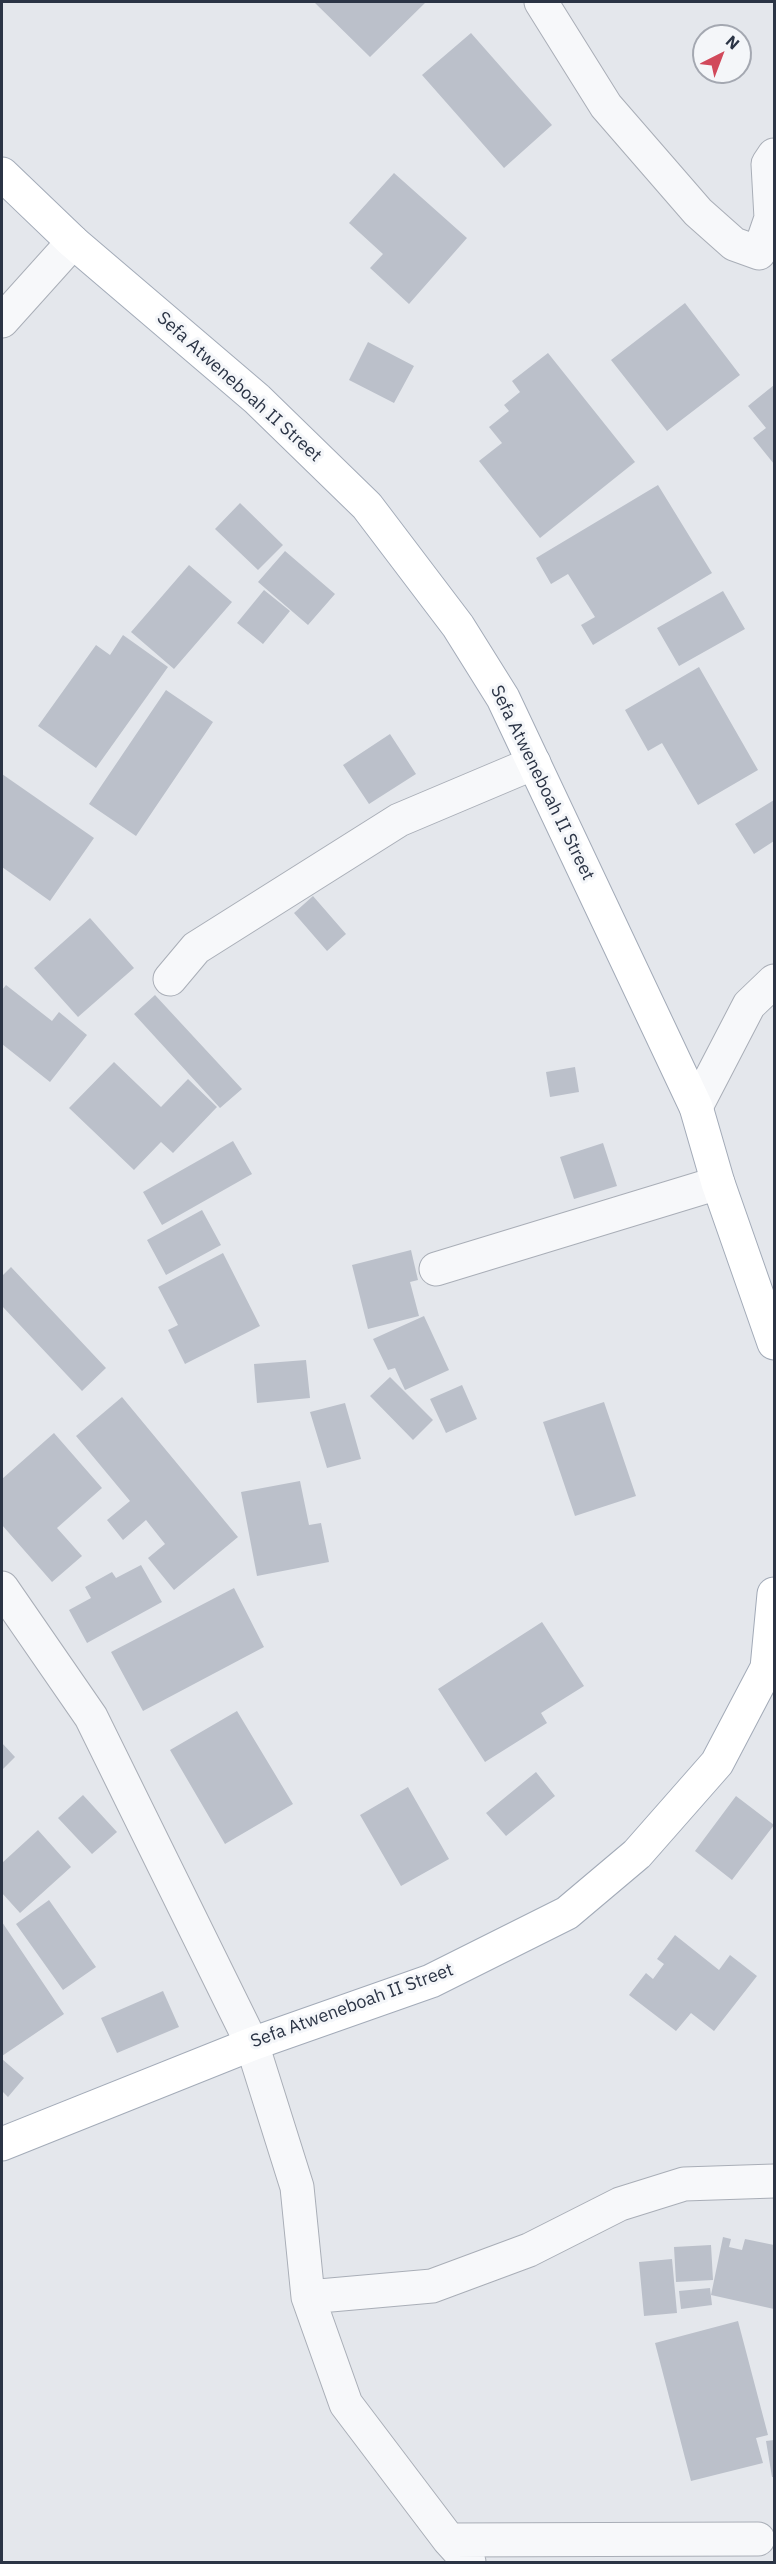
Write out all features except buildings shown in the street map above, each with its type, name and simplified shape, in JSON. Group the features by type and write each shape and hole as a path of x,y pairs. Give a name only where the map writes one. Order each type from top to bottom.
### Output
{"main road":[{"name":"Sefa Atweneboah II Street","path":"2,174 73,242 258,399 367,506 458,626 503,698 696,1107 718,1183 774,1343"},
{"name":"Sefa Atweneboah II Street","path":"2,2144 252,2044 431,1981 567,1913 628,1861 717,1762 767,1668 774,1594"}],"street":[{"path":"541,2 606,106 621,124 698,212 734,244 759,253 771,218 768,164 774,155"},
{"path":"2,321 73,242"},
{"path":"170,980 196,948 399,820 534,763"},
{"path":"696,1107 749,1005 774,981"},
{"path":"436,1269 718,1183"},
{"path":"2,1588 91,1717 252,2044 297,2187 308,2297 346,2404 459,2551 758,2539"},
{"path":"308,2297 432,2286 529,2250 620,2204 684,2184 774,2181"}]}
